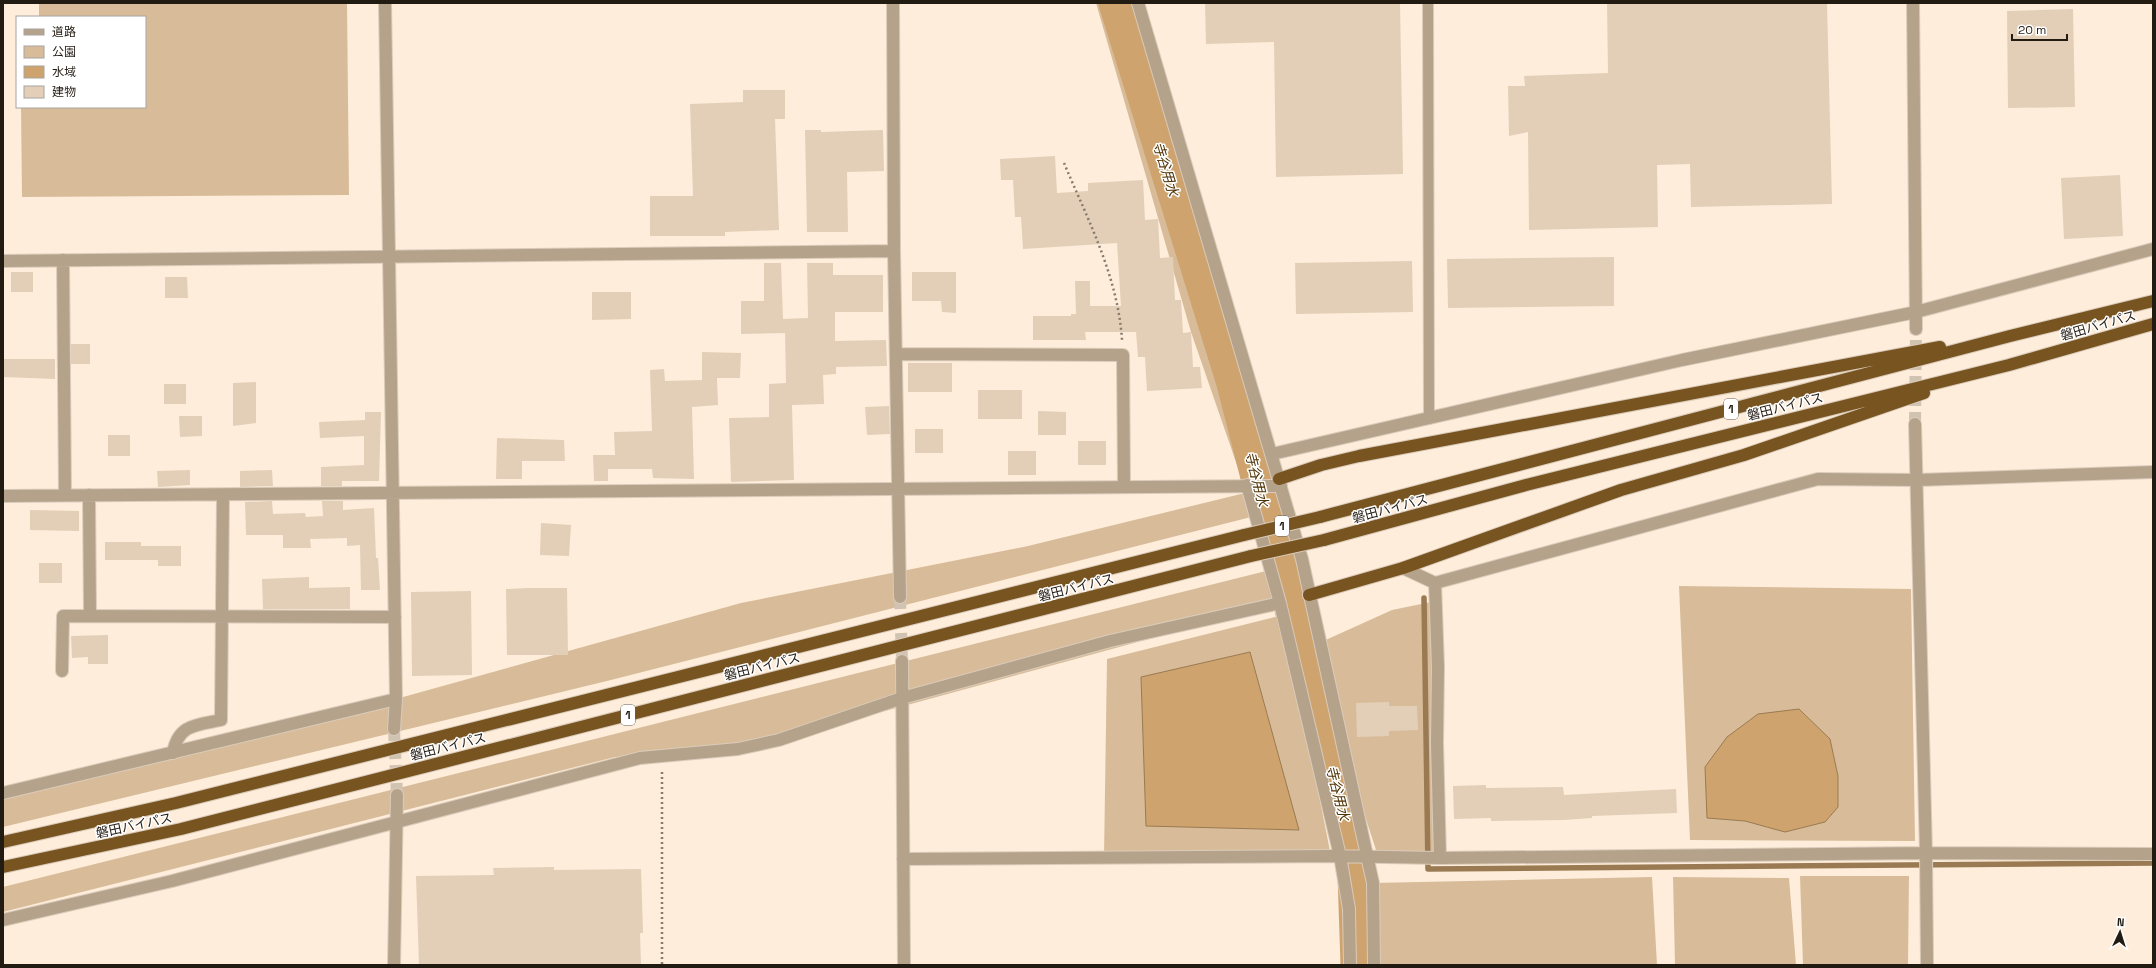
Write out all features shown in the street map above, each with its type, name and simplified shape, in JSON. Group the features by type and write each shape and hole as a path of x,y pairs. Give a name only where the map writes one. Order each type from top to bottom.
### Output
{"highway":[{"name":"磐田バイパス","path":"3,842 176,803 1320,517 2010,336 2148,302"},
{"name":"磐田バイパス","path":"3,867 181,829 1251,556 1324,540 1526,485 2009,365 2148,325"},
{"path":"1280,482 1321,465 1359,456 1653,402 1892,355 2010,336"},
{"path":"1309,595 1403,568 1621,490 1744,455 2009,365"}],"street":[{"path":"385,3 395,617 396,699 394,729"},
{"path":"893,3 894,251 900,597"},
{"path":"1138,3 1302,559 1362,856 1373,883 1374,965"},
{"path":"1913,3 1916,329"},
{"path":"1272,454 1682,360 1916,312 2153,249"},
{"path":"3,261 389,255 894,251"},
{"path":"63,260 65,496"},
{"path":"896,354 1124,355 1124,486"},
{"path":"1915,424 1918,480 1927,965"},
{"path":"1403,568 1435,583 1818,479 1918,480 2153,472"},
{"path":"3,496 1250,486 1268,485 1280,482"},
{"path":"1250,486 1342,856 1349,909 1350,965"},
{"path":"173,753 175,741 187,727 221,720 223,494"},
{"path":"89,495 90,616"},
{"path":"1435,583 1438,667 1437,743 1439,858"},
{"path":"3,920 172,881 640,758 738,749 779,740 902,698 1110,641 1280,603"},
{"path":"62,671 63,616 395,617"},
{"path":"902,661 904,965"},
{"path":"3,794 396,699"},
{"path":"394,965 397,795"},
{"path":"903,859 1342,856 1439,858 1926,853 2153,854"}],"lane":[{"path":"1428,3 1429,419"}],"path":[{"path":"1064,163 1108,269 1121,315 1124,355"},
{"path":"662,756 662,965"}],"green space":[{"path":"39,3 347,3 349,195 22,197 21,108 146,108 146,16 39,16"},
{"path":"1096,3 1137,3 1272,454 1238,468 1191,332"},
{"path":"1249,492 1255,516 611,680 3,827 3,793 396,699 741,603 1028,546"},
{"path":"1270,570 1280,603 779,740 697,752 615,757 3,912 3,887"},
{"path":"1679,586 1911,589 1915,841 1690,840"},
{"path":"1436,601 1440,858 1378,856 1340,740 1319,643 1392,610"},
{"path":"1283,615 1331,856 1104,857 1107,659"},
{"path":"1800,876 1909,876 1908,965 1803,965"},
{"path":"1652,877 1657,965 1374,965 1373,883"},
{"path":"1673,877 1789,878 1796,965 1675,965"}],"water":[{"path":"1250,652 1299,830 1146,826 1141,677"},
{"path":"1799,709 1830,739 1838,776 1838,807 1825,822 1785,832 1745,821 1707,818 1705,767 1727,737 1758,714"}],"building":[{"path":"1205,3 1400,3 1403,174 1276,177 1274,42 1206,44"},
{"path":"1607,3 1827,3 1832,204 1691,207 1690,164 1657,165 1658,227 1529,230 1528,132 1509,136 1508,86 1525,86 1524,76 1608,73"},
{"path":"2073,9 2075,107 2008,108 2007,11"},
{"path":"743,90 785,90 785,119 775,119 779,230 725,232 725,236 650,236 650,196 693,196 690,104 743,102"},
{"path":"805,130 821,130 821,132 883,130 884,171 847,172 848,232 807,232"},
{"path":"1055,156 1057,193 1088,191 1088,183 1143,180 1145,220 1158,219 1160,258 1173,257 1175,300 1181,300 1183,333 1191,332 1193,367 1200,367 1202,388 1147,391 1145,357 1138,357 1136,332 1085,332 1086,340 1033,340 1033,316 1071,316 1071,314 1076,314 1075,281 1090,281 1090,306 1121,306 1117,243 1023,249 1021,217 1015,217 1013,180 1001,180 1000,159"},
{"path":"2120,175 2123,236 2064,239 2061,178"},
{"path":"1614,257 1614,306 1448,308 1447,259"},
{"path":"1412,261 1413,312 1296,314 1295,263"},
{"path":"764,263 781,263 783,319 808,318 807,263 833,263 833,275 883,275 883,312 835,312 835,341 886,340 887,366 836,367 836,374 823,375 824,404 792,405 794,480 731,482 729,418 769,417 769,384 786,383 785,333 741,334 741,301 764,301"},
{"path":"11,272 33,272 33,292 11,292"},
{"path":"912,272 956,272 956,313 942,312 941,301 912,301"},
{"path":"165,277 187,277 188,298 165,298"},
{"path":"592,292 631,292 631,319 592,320"},
{"path":"71,344 90,344 90,364 71,364"},
{"path":"702,352 741,353 740,378 717,378 718,405 692,407 694,479 653,478 652,469 608,469 608,481 594,481 593,455 615,455 614,432 652,431 650,370 664,369 665,381 702,380"},
{"path":"3,359 55,359 55,379 3,377"},
{"path":"908,363 952,363 952,392 908,392"},
{"path":"256,382 256,423 233,426 233,383"},
{"path":"164,384 186,384 186,404 164,404"},
{"path":"978,390 1022,390 1022,419 978,419"},
{"path":"889,406 890,434 867,435 865,407"},
{"path":"1038,411 1066,412 1066,435 1038,435"},
{"path":"365,412 381,412 379,481 342,481 342,486 321,486 321,467 364,465 364,436 320,438 319,422 365,420"},
{"path":"179,416 202,416 202,436 180,437"},
{"path":"915,429 943,429 943,453 915,453"},
{"path":"108,435 130,435 130,456 108,456"},
{"path":"497,438 564,440 565,461 522,461 522,479 496,479"},
{"path":"1078,441 1106,441 1106,465 1078,465"},
{"path":"1008,451 1036,451 1036,475 1008,475"},
{"path":"190,470 190,485 158,487 157,471"},
{"path":"272,470 273,486 240,487 240,471"},
{"path":"272,501 273,514 305,513 306,517 323,516 322,501 343,501 343,510 374,508 376,558 378,558 380,590 361,590 360,545 347,546 347,538 310,539 311,548 283,548 283,535 246,535 245,502"},
{"path":"30,510 79,511 79,531 30,530"},
{"path":"541,523 571,525 569,556 540,555"},
{"path":"105,542 141,542 141,546 181,546 181,566 158,566 158,560 105,560"},
{"path":"39,563 62,563 62,583 39,583"},
{"path":"309,577 309,588 350,587 350,609 263,609 262,579"},
{"path":"567,588 568,655 507,655 506,589"},
{"path":"471,591 472,675 412,676 411,592"},
{"path":"108,635 108,664 88,664 88,657 72,658 71,636"},
{"path":"1389,702 1389,706 1417,706 1418,730 1389,731 1389,736 1357,737 1356,703"},
{"path":"1486,785 1486,788 1563,787 1564,795 1676,789 1677,813 1592,816 1592,818 1564,820 1491,821 1491,818 1454,819 1453,786"},
{"path":"554,867 554,870 641,869 643,933 640,933 641,965 419,965 416,876 494,875 493,868"}],"waterway":[{"name":"寺谷用水","path":"1115,3 1232,380 1346,822 1354,874 1357,965"},
{"path":"1424,598 1428,869 2153,863"}],"tunnel":[{"path":"1915,424 1916,329"},
{"path":"900,597 902,661"},
{"path":"394,729 397,795"}]}
